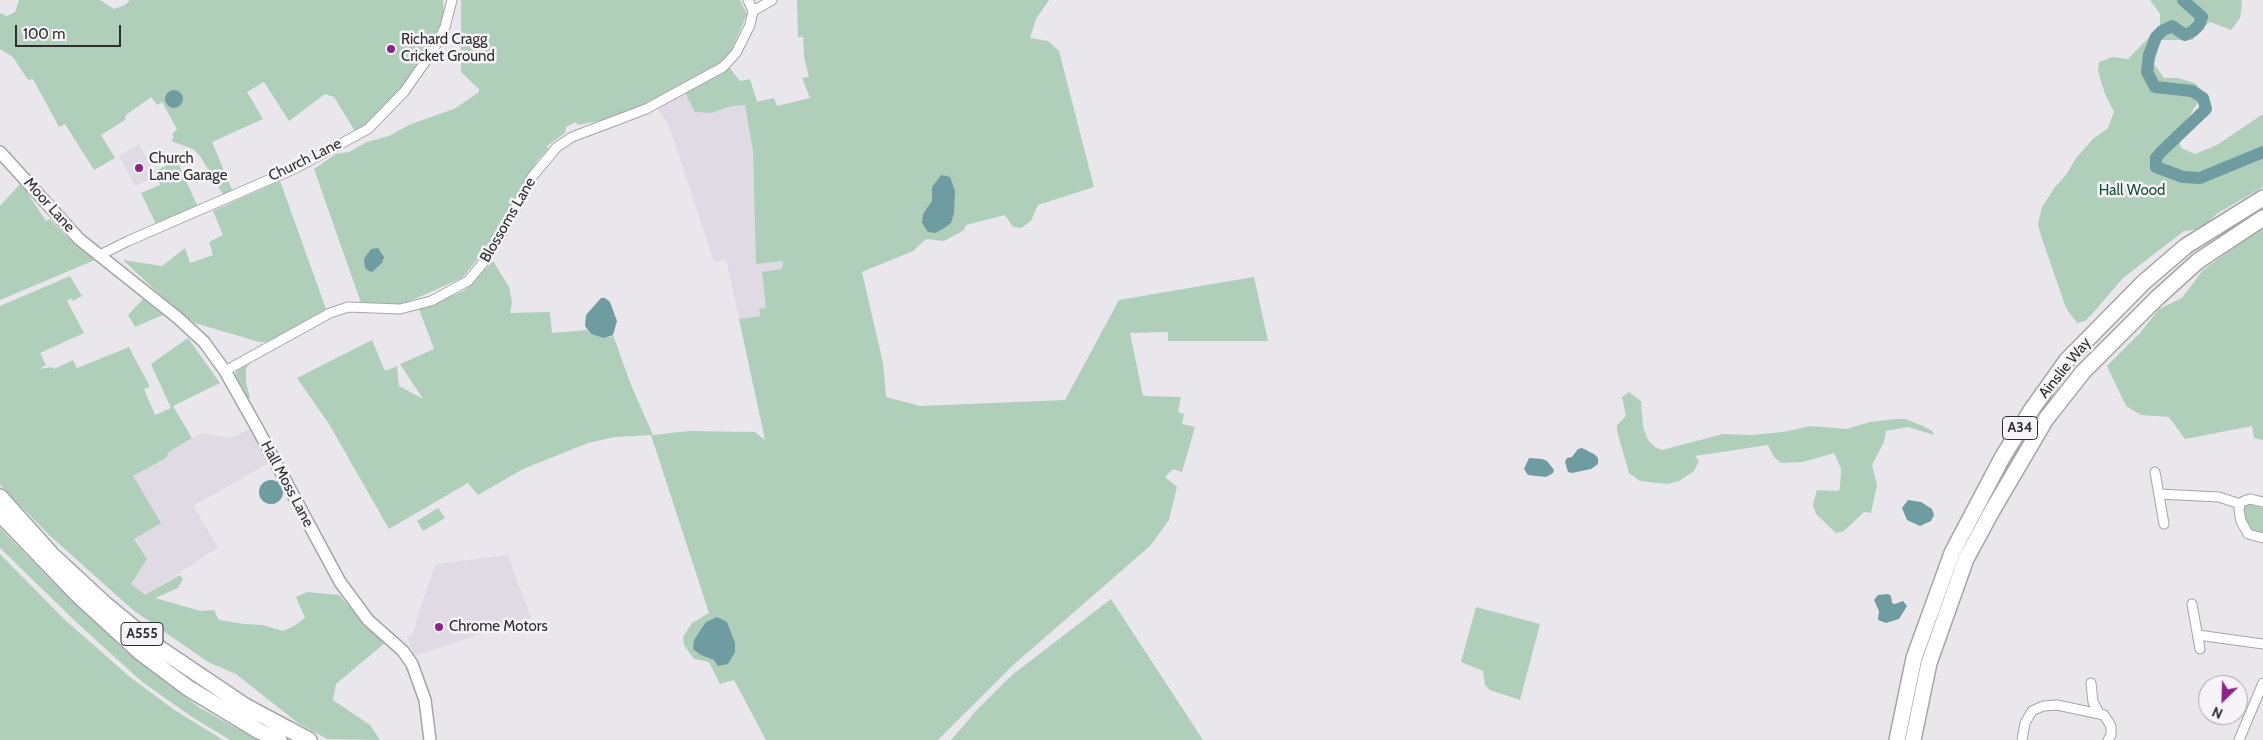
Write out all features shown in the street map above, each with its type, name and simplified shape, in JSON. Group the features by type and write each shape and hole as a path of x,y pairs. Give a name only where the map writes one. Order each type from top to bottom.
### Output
{"highway":[{"name":"Ainslie Way","path":"1897,740 1914,658 1952,553 2002,458 2032,409 2068,360 2144,282 2186,246 2263,198"},
{"name":"Ainslie Way","path":"1913,740 1929,663 1966,560 1992,511 2046,419 2083,372 2157,298 2198,262 2263,218"},
{"name":"A555","path":"0,497 52,554 106,605 156,646 245,706 309,740"},
{"name":"A555","path":"0,514 79,596 140,652 188,688 259,731 279,740"}],"street":[{"name":"Church Lane","path":"100,255 296,168 368,129 404,92 433,52 442,33 452,0"},
{"path":"748,0 753,11 772,0"},
{"name":"Blossoms Lane","path":"225,371 332,313 348,308 400,309 430,301 468,281 483,264 532,177 557,146 572,138 646,109 723,67 736,53 750,24 753,11"},
{"name":"Moor Lane","path":"0,152 79,239 100,255"},
{"name":"Hall Moss Lane","path":"100,255 178,318 204,342 225,371 340,582 368,620 403,651 412,664 425,700 430,740"},
{"path":"2155,472 2164,524"},
{"path":"2159,494 2219,497 2240,504 2250,499 2263,502"},
{"path":"2240,504 2239,510 2245,530 2256,538 2263,538"},
{"path":"2192,604 2200,649"},
{"path":"2198,634 2263,644"},
{"path":"2092,683 2093,702 2099,713 2110,722 2111,735 2108,740"},
{"path":"2239,740 2263,683"},
{"path":"2022,740 2028,716 2037,708 2057,705 2099,713"}],"shaded area":[{"path":"685,93 695,112 711,113 732,106 745,105 752,141 757,264 783,261 787,306 759,310 760,316 739,319 726,259 714,262 670,128 657,107"},
{"name":"Church Lane Garage","path":"139,144 156,176 135,186 119,156"},
{"path":"256,426 274,460 193,506 218,547 145,596 131,584 147,559 133,539 133,476 166,458 169,452 201,433 230,438"},
{"path":"508,555 531,618 414,656 407,637 413,634 436,564"}],"green space":[{"path":"19,0 100,0 114,9 125,5 130,0 443,0 444,16 438,39 395,95 370,123 356,133 334,97 325,94 289,121 264,82 247,92 263,119 212,142 233,192 224,196 200,156 193,149 171,141 174,137 172,134 177,129 162,102 157,105 151,97 126,115 125,120 101,135 115,158 94,170 65,124 59,127 33,79 28,80 13,57 0,49 0,13 7,16 15,12"},
{"path":"461,0 740,0 747,14 730,54 713,70 619,117 578,125 576,122 566,127 565,133 547,146 548,149 537,161 498,235 462,278 408,302 382,307 361,303 314,169 336,154 349,152 367,142 389,136 411,124 454,109 479,92 479,89 461,72"},
{"path":"797,0 1049,0 1036,19 1030,38 1048,41 1059,51 1094,187 1038,205 1031,221 1021,228 1013,227 1005,215 966,225 964,230 944,241 926,239 913,251 862,272 883,363 886,397 920,406 1065,400 1119,300 1254,277 1268,341 1168,341 1168,332 1130,333 1143,396 1181,397 1178,412 1184,414 1182,424 1195,427 1182,472 1173,469 1165,477 1177,487 1169,520 1150,546 1011,667 938,740 766,740 734,680 720,684 709,662 694,659 684,645 683,637 692,623 709,613 651,435 615,437 588,443 523,469 478,495 468,483 389,529 329,424 297,378 372,340 385,371 397,366 399,386 423,399 400,364 434,349 419,309 464,291 493,261 509,287 512,302 510,313 550,312 552,333 587,330 591,334 611,337 613,335 631,385 653,435 689,431 755,432 765,440 739,319 760,316 759,309 766,308 762,272 782,269 783,261 756,264 753,151 745,105 732,106 711,113 695,112 685,93 729,67 740,81 750,79 757,102 774,98 777,106 810,98 802,78 809,77 804,57 803,37 798,37"},
{"name":"Hall Wood","path":"2150,0 2241,0 2240,18 2231,30 2210,22 2197,32 2193,40 2161,40 2154,64 2164,78 2178,78 2195,83 2204,93 2178,134 2181,148 2195,154 2217,145 2263,114 2263,187 2218,213 2200,229 2184,231 2123,278 2085,321 2077,323 2066,308 2038,224 2042,207 2076,158 2093,139 2108,128 2114,112 2105,94 2098,71 2099,62 2112,57 2128,59 2160,26 2160,14"},
{"path":"177,161 198,207 157,226 141,193 160,185 154,171"},
{"path":"280,181 326,309 268,342 259,342 195,323 174,308 123,260 162,266 185,248 190,263 213,255 209,242 223,235 213,211"},
{"path":"21,183 46,221 50,219 66,236 95,260 0,300 0,206"},
{"path":"2263,227 2263,440 2254,438 2252,426 2185,439 2169,417 2141,415 2126,406 2107,366 2140,333 2159,309 2182,298 2203,270"},
{"path":"70,276 82,296 73,301 71,298 67,301 84,333 40,353 46,365 39,369 52,367 54,369 73,360 77,368 129,347 150,387 144,389 155,415 171,408 151,364 188,338 220,383 173,406 192,438 169,452 166,458 133,476 161,523 134,539 147,559 131,584 145,595 180,575 183,579 178,588 155,598 201,611 214,610 219,620 263,625 283,631 305,618 296,597 307,592 339,595 361,620 386,642 336,684 333,700 370,725 380,740 327,739 298,723 236,674 208,662 133,610 49,535 0,485 0,306"},
{"path":"143,299 163,315 135,327 128,315"},
{"path":"252,361 246,368 246,382 250,398 246,400 233,378 239,367"},
{"path":"1629,392 1641,401 1643,427 1648,440 1655,447 1662,450 1723,434 1751,435 1783,432 1810,426 1846,429 1870,422 1896,419 1905,419 1923,426 1932,431 1934,435 1908,427 1886,431 1884,442 1872,465 1877,485 1871,513 1864,512 1844,531 1836,533 1816,514 1813,505 1817,490 1838,491 1840,488 1841,469 1834,453 1803,462 1781,463 1774,457 1768,445 1695,456 1699,461 1694,471 1679,481 1667,484 1640,481 1629,473 1617,431 1617,425 1626,416 1622,397"},
{"path":"2263,502 2263,538 2248,534 2240,504"},
{"path":"438,508 445,518 423,531 417,521"},
{"path":"0,528 126,652 200,708 258,740 230,740 192,717 141,681 75,621 0,548"},
{"path":"0,554 64,619 130,677 173,709 223,740 0,740"},
{"path":"1111,599 1203,740 951,740 976,711 1012,675"},
{"path":"1476,607 1540,624 1520,700 1490,690 1485,685 1483,671 1461,662"}],"water":[{"path":"170,90 178,90 183,95 181,106 170,108 165,103 165,95"},
{"path":"941,175 950,177 955,191 954,213 951,223 943,229 935,233 928,232 922,223 923,214 932,201 932,187"},
{"path":"378,248 384,257 382,263 372,272 365,268 364,259 371,249"},
{"path":"601,298 605,298 610,302 617,321 613,335 604,338 591,334 585,326 586,315"},
{"path":"1582,448 1598,458 1598,464 1591,469 1572,473 1568,472 1565,462 1567,458 1572,457 1578,449"},
{"path":"1529,458 1547,461 1554,470 1553,473 1546,477 1528,475 1524,469"},
{"path":"271,480 276,481 282,487 282,497 276,503 271,504 266,503 260,497 259,492 260,487 266,481"},
{"path":"1908,500 1921,502 1932,509 1934,515 1931,521 1920,526 1907,520 1902,508"},
{"path":"1888,594 1891,596 1892,603 1895,604 1903,601 1907,606 1899,619 1886,623 1878,620 1879,611 1874,600 1878,595"},
{"path":"717,617 727,622 735,643 735,652 728,664 718,666 714,660 701,655 693,649 694,640 706,622"}],"waterway":[{"path":"2183,0 2202,17 2199,25 2185,35 2172,26 2162,31 2156,37 2149,55 2147,72 2155,87 2192,91 2203,98 2206,109 2161,152 2156,158 2156,167 2183,177 2200,178 2263,152"}],"place":[{"name":"Richard Cragg Cricket Ground","path":"391,49"},
{"name":"Church Lane Garage","path":"139,168"},
{"name":"Chrome Motors","path":"439,627"}]}
